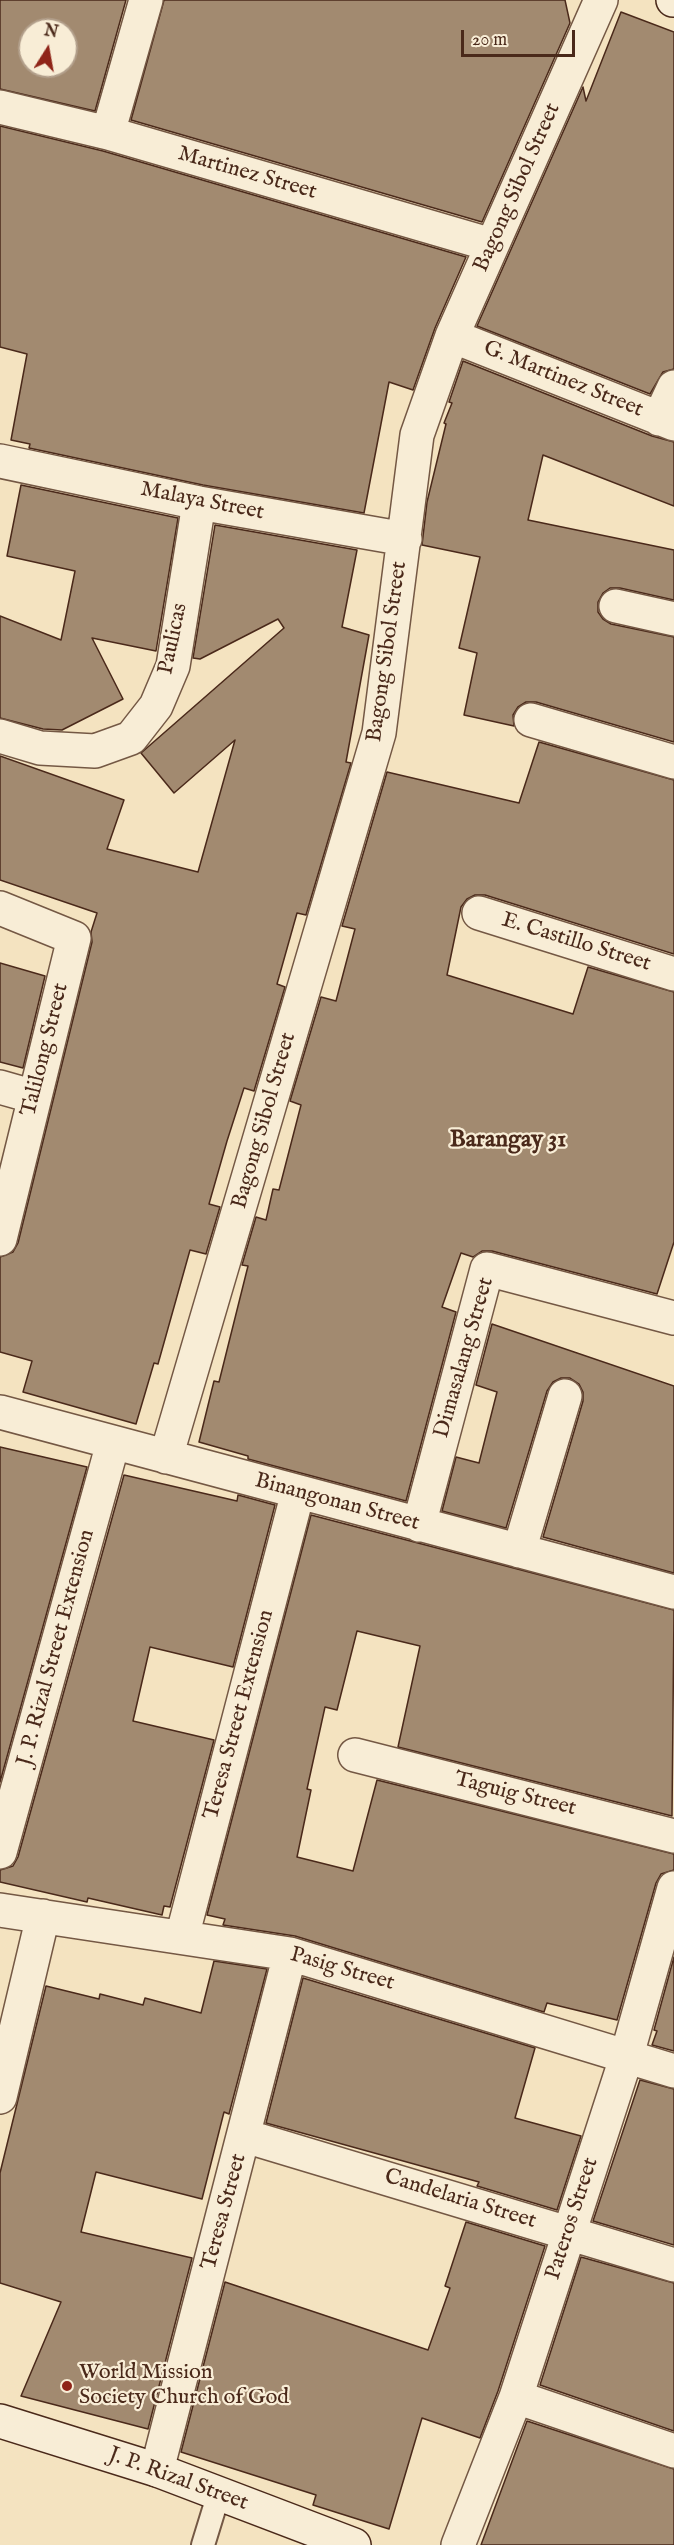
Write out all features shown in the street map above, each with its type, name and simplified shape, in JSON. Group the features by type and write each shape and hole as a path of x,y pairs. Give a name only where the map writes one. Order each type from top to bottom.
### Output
{"street":[{"path":"108,133 146,0"},
{"name":"Bagong Sibol Street","path":"166,1457 379,733 417,435 452,336 601,0"},
{"name":"Martinez Street","path":"0,106 108,133 492,245"},
{"name":"G. Martinez Street","path":"452,336 667,422"},
{"path":"667,422 674,387"},
{"name":"Malaya Street","path":"0,461 199,503 405,539"},
{"name":"Paulicas","path":"0,736 40,748 95,751 132,738 156,706 173,666 199,503"},
{"path":"616,606 674,619"},
{"path":"531,720 674,762"},
{"name":"Talilong Street","path":"0,908 74,938 0,1239"},
{"name":"E. Castillo Street","path":"479,913 674,974"},
{"path":"0,1087 35,1097"},
{"name":"Dimasalang Street","path":"419,1525 487,1269 674,1318"},
{"path":"519,1551 565,1396"},
{"name":"Binangonan Street","path":"0,1412 674,1592"},
{"name":"J. P. Rizal Street Extension","path":"0,1852 113,1443"},
{"name":"Teresa Street Extension","path":"182,1937 298,1492"},
{"name":"Taguig Street","path":"355,1755 674,1836"},
{"name":"Pateros Street","path":"458,2545 516,2397 627,2055 674,1888"},
{"name":"Pasig Street","path":"0,1910 290,1954 674,2071"},
{"path":"0,2097 43,1916"},
{"name":"Teresa Street","path":"157,2470 245,2136 290,1954"},
{"name":"Candelaria Street","path":"245,2136 674,2265"},
{"path":"516,2397 674,2451"},
{"name":"J. P. Rizal Street","path":"0,2421 157,2470 354,2545"}],"lane":[{"path":"203,2545 219,2493"}],"building":[{"path":"0,0 126,0 95,111 0,89"},
{"path":"164,0 565,0 570,23 482,222 131,120"},
{"path":"621,12 674,32 674,369 663,372 650,394 477,326 583,87 586,101"},
{"path":"0,126 103,151 466,257 435,328 413,390 389,382 364,513 203,485 29,448 30,444 11,440 27,354 0,347"},
{"path":"463,361 652,436 674,442 674,506 543,455 528,520 674,550 674,600 620,588 610,588 603,593 598,602 598,612 611,624 674,637 674,742 536,702 526,702 518,707 513,715 514,726 464,715 477,653 459,648 480,557 422,545 427,502 446,424 444,423"},
{"path":"21,485 178,518 156,651 92,638 123,699 62,730 43,729 0,718 0,616 61,640 75,571 7,556"},
{"path":"215,525 357,550 342,627 369,635 346,762 351,763 306,915 297,913 277,984 285,987 254,1091 244,1088 227,1141 209,1204 220,1207 206,1254 190,1250 158,1364 154,1363 136,1424 23,1392 32,1361 0,1352 0,1257 13,1252 18,1243 92,942 91,932 97,913 0,880 0,756 124,800 107,849 198,872 235,740 174,793 141,753 284,628 278,619 200,659 193,658"},
{"path":"539,742 674,780 674,954 485,895 475,895 467,899 461,907 447,975 573,1014 588,967 674,992 674,1242 657,1294 492,1251 482,1251 473,1257 461,1253 442,1307 456,1312 406,1501 248,1459 248,1456 199,1442 214,1381 219,1382 248,1266 242,1265 256,1217 266,1220 273,1189 279,1190 301,1105 290,1101 321,997 336,1001 355,929 342,926 387,772 519,803"},
{"path":"0,963 45,976 23,1068 0,1062"},
{"path":"492,1324 674,1386 674,1573 543,1537 583,1401 583,1392 579,1384 570,1378 561,1378 553,1382 547,1391 506,1528 442,1511 456,1457 479,1463 497,1392 476,1385"},
{"path":"0,1447 87,1467 0,1782"},
{"path":"124,1475 237,1501 238,1495 275,1505 233,1667 150,1647 133,1721 214,1740 170,1907 164,1906 162,1915 88,1898 87,1902 0,1882 0,1870 13,1866 18,1857"},
{"path":"311,1515 674,1610 672,1816 398,1747 420,1646 357,1631 337,1710 325,1707 307,1789 311,1790 297,1857 353,1871 377,1780 674,1854 674,1870 661,1874 656,1883 617,2020 547,2003 544,2012 295,1936 223,1925 225,1919 207,1915"},
{"path":"674,1957 674,2051 652,2045"},
{"path":"214,1961 267,1969 229,2114 224,2112 202,2199 96,2172 81,2232 192,2258 148,2429 21,2396 61,2302 0,2283 0,2173 46,1986 99,1999 100,1994 143,2005 145,1998 201,2013"},
{"path":"303,1978 535,2048 515,2118 581,2136 557,2210 477,2186 479,2182 266,2123"},
{"path":"640,2080 674,2089 674,2245 593,2221"},
{"path":"466,2222 545,2246 498,2391 480,2438 422,2418 389,2529 313,2505 316,2495 181,2452 225,2282 428,2350 450,2288 445,2286"},
{"path":"581,2257 674,2283 674,2431 540,2385"},
{"path":"527,2421 674,2469 674,2545 481,2545"}],"place":[{"name":"World Mission Society Church of God","path":"67,2386"}],"district":[{"name":"Barangay 31","path":"508,1141"}]}
